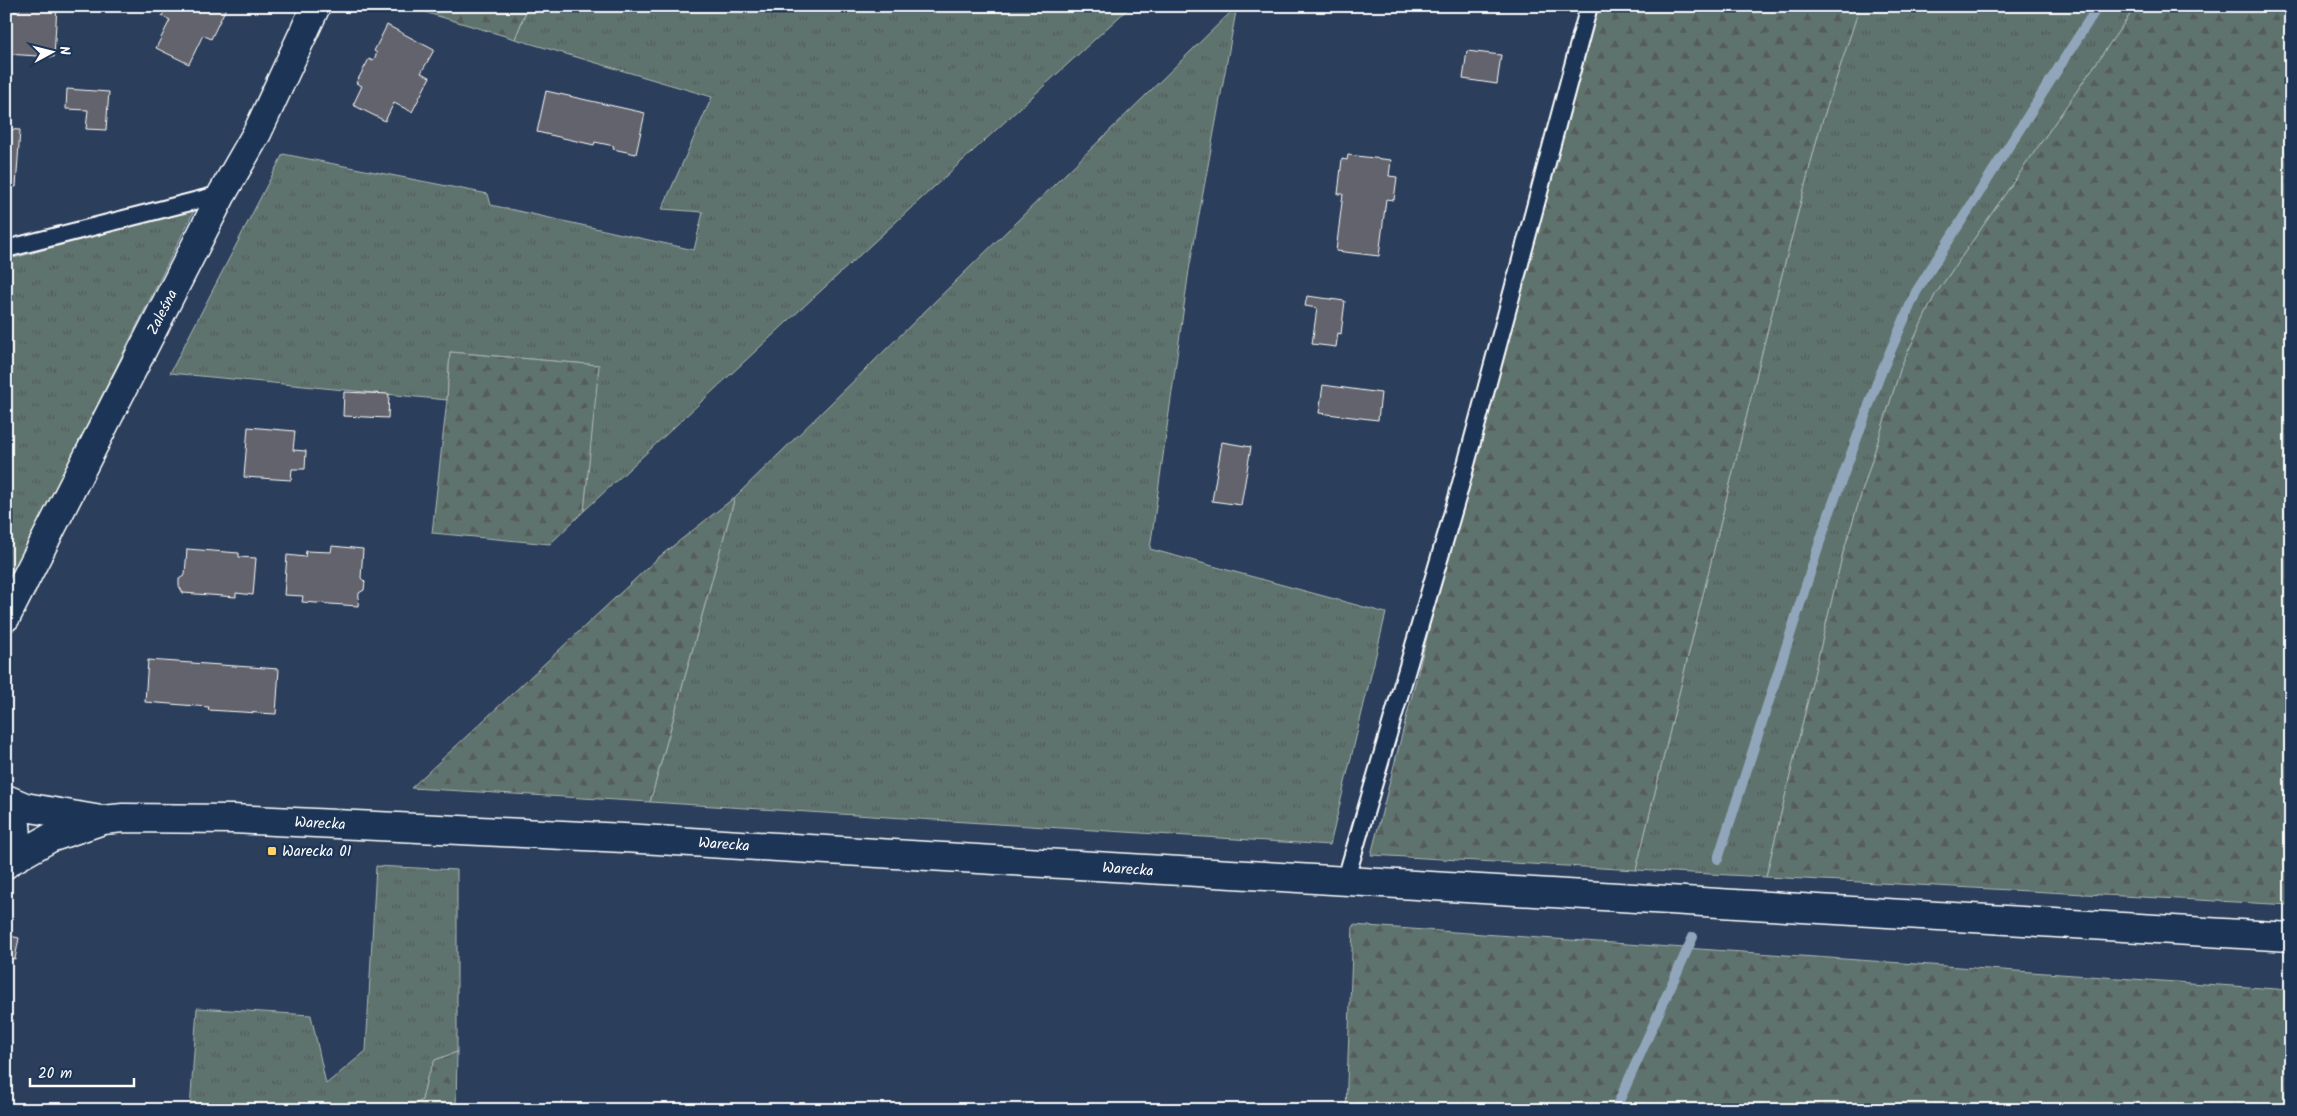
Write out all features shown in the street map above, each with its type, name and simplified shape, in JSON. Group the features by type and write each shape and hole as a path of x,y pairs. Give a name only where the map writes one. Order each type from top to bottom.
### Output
{"street":[{"name":"Zaleśna","path":"6,617 222,194 258,133 316,6"},
{"name":"Warecka","path":"6,800 25,807 103,820"},
{"path":"6,800 17,824 15,844 7,863"},
{"name":"Warecka","path":"7,863 50,838 103,820 123,818 233,820 605,837 2291,937"}],"lane":[{"path":"1345,882 1457,498 1589,6"},
{"path":"6,249 222,194"}],"green space":[{"path":"404,6 528,6 515,39"},
{"path":"528,6 1131,6 584,511 598,365 450,352 447,400 170,373 283,154 488,194 491,205 694,250 703,212 662,209 712,97 515,39"},
{"path":"1237,6 1189,270 1150,549 1386,613 1330,845 650,802 735,497"},
{"path":"1599,6 1860,6 1819,131 1764,344 1636,870 1371,855 1430,625"},
{"path":"1860,6 2136,6 1935,295 1902,364 1843,553 1766,877 1636,870 1764,344 1819,131"},
{"path":"2136,6 2291,6 2291,905 1766,877 1843,553 1902,364 1935,295"},
{"path":"195,209 6,588 6,260"},
{"path":"450,352 599,365 584,511 550,544 432,533 447,400"},
{"path":"735,497 650,802 411,788 659,557"},
{"path":"376,866 457,870 457,1052 435,1060 427,1078 422,1100 409,1109 190,1110 197,1008 311,1015 326,1084 366,1051"},
{"path":"1353,925 2291,990 2291,1110 1346,1110"},
{"path":"457,1052 456,1110 375,1110 409,1109 422,1100 427,1078 435,1060"}],"building":[{"path":"20,6 57,6 54,57 6,54 6,11 19,12"},
{"path":"167,6 227,6 211,39 203,35 189,64 156,48 170,20 162,16"},
{"path":"387,25 434,50 421,73 430,77 412,112 394,103 385,121 353,105 362,86 356,83 369,59 373,61 377,53 374,51"},
{"path":"1467,51 1501,55 1497,84 1463,79"},
{"path":"67,89 109,92 106,130 86,129 88,110 66,109"},
{"path":"546,91 645,113 636,154 613,149 614,146 595,142 594,145 537,132"},
{"path":"6,129 20,130 16,187 6,186"},
{"path":"1348,155 1391,160 1389,176 1397,177 1394,200 1386,199 1379,256 1336,251 1343,194 1338,194 1342,159 1347,160"},
{"path":"1307,296 1345,301 1341,334 1338,333 1336,347 1312,344 1317,308 1305,306"},
{"path":"1323,385 1381,393 1378,420 1319,413"},
{"path":"344,392 389,394 388,418 343,416"},
{"path":"248,427 295,431 293,450 306,451 305,469 292,469 291,480 244,477"},
{"path":"1222,442 1251,447 1241,505 1212,501"},
{"path":"332,546 363,549 361,578 365,582 364,590 359,593 358,606 302,602 303,596 284,595 287,555 305,557 306,551 331,552"},
{"path":"187,549 239,553 239,557 256,558 253,595 236,593 236,597 183,593 179,586 179,579 185,575"},
{"path":"148,660 279,669 276,714 208,710 209,707 145,702"},
{"path":"6,935 19,938 15,959 6,957"}],"waterway":[{"path":"1718,859 1828,517 1880,375 1916,292 2098,6"},
{"path":"1615,1110 1693,937"}],"place":[{"name":"Warecka 01","path":"272,851"}]}
